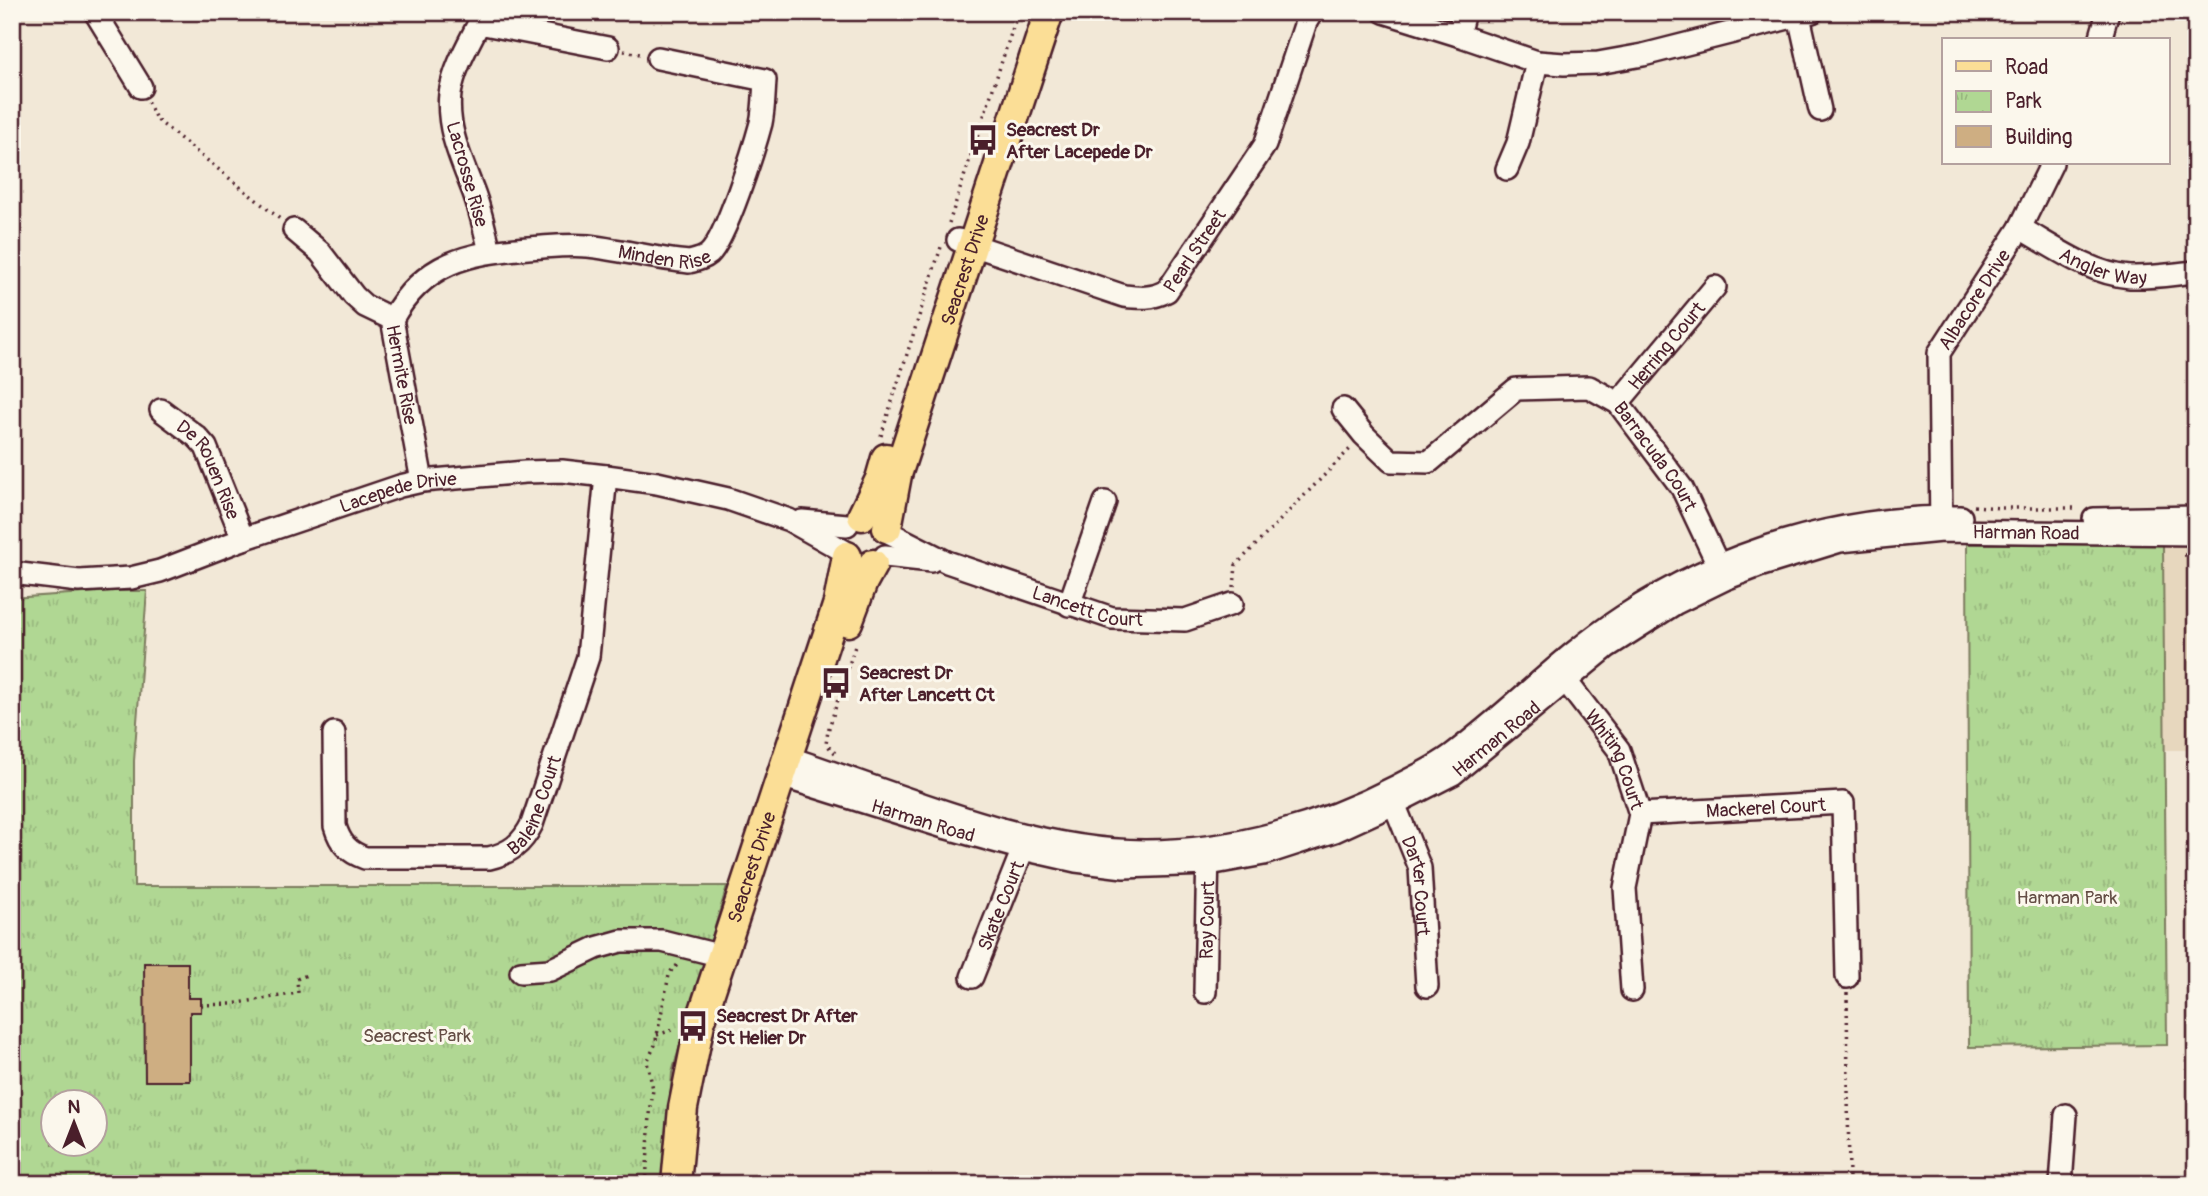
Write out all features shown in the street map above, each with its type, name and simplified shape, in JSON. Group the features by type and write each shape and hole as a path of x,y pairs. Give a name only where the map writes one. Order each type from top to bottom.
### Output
{"main road":[{"name":"Seacrest Drive","path":"690,1184 698,1108 714,1028 792,769 838,603 867,541 880,478 956,236 1033,12"},
{"name":"Seacrest Drive","path":"956,236 1049,12"},
{"name":"Seacrest Drive","path":"676,1184 688,1078 701,1023 722,956 792,769"}],"street":[{"path":"95,12 141,87"},
{"name":"Pearl Street","path":"956,236 1124,296 1143,299 1167,291 1265,145 1306,22 1312,12"},
{"path":"1384,12 1537,62 1564,64 1598,63 1643,55 1806,14 1820,110"},
{"path":"1458,35 1464,12"},
{"path":"2101,38 2108,12"},
{"name":"Lacrosse Rise","path":"490,251 475,195 453,134 450,113 454,77 479,23 608,48"},
{"name":"Minden Rise","path":"392,319 402,301 427,277 470,256 490,251 586,246 689,262 701,260 710,252 718,242 727,220 761,122 765,80 658,58"},
{"path":"1507,169 1518,143 1537,62"},
{"name":"Albacore Drive","path":"1940,515 1939,353 2020,228 2052,164"},
{"name":"Angler Way","path":"2020,228 2093,269 2111,274 2145,277 2196,272"},
{"name":"Hermite Rise","path":"294,230 320,252 365,306 392,319 422,481"},
{"name":"Herring Court","path":"1618,403 1715,287"},
{"name":"Barracuda Court","path":"1343,409 1364,435 1391,461 1430,462 1517,389 1589,387 1618,403 1682,488 1721,572"},
{"name":"De Rouen Rise","path":"161,410 206,446 243,539"},
{"name":"Lacepede Drive","path":"12,573 79,581 131,578 160,571 377,493 422,481 525,472 562,471 657,484 728,499 789,520 867,541"},
{"name":"Baleine Court","path":"334,733 335,826 339,839 355,854 365,858 489,858 502,855 521,843 532,824 588,657 606,476"},
{"path":"1069,605 1105,502"},
{"name":"Harman Road","path":"1940,515 2196,534"},
{"name":"Harman Road","path":"792,769 963,817 1076,861 1124,867 1208,856 1264,854 1335,831 1391,797 1453,774 1620,618 1650,599 1721,572 1940,515 2097,519 2196,517"},
{"name":"Lancett Court","path":"867,541 947,562 1112,618 1185,620 1232,604"},
{"name":"Whiting Court","path":"1560,674 1619,750 1640,814 1625,888 1632,990"},
{"name":"Darter Court","path":"1391,797 1420,868 1427,986"},
{"name":"Mackerel Court","path":"1640,814 1843,803 1847,977"},
{"name":"Skate Court","path":"972,977 1024,842"},
{"name":"Ray Court","path":"1205,992 1208,856"},
{"path":"521,972 550,970 596,948 621,941 662,940 722,956"},
{"path":"2060,1184 2066,1115"}],"path":[{"path":"880,440 956,236 1018,12"},
{"path":"608,48 658,58"},
{"path":"141,87 156,119 294,230"},
{"path":"1232,604 1236,565 1364,435"},
{"path":"1940,515 1974,506 2085,508"},
{"path":"835,754 826,744 828,731 859,631"},
{"path":"201,1005 232,1004 298,993 297,979 309,974"},
{"path":"646,1184 653,1089 647,1062 655,1045 669,975"},
{"path":"1847,977 1849,1184"}],"shaded area":[{"path":"2196,543 2196,750 2165,750 2163,544"}],"green space":[{"name":"Harman Park","path":"1967,544 2163,544 2167,1045 1969,1047"},
{"name":"Seacrest Park","path":"147,591 134,761 134,886 727,886 672,1073 664,1184 12,1184 12,598"}],"building":[{"path":"144,963 188,963 188,998 201,998 201,1012 190,1012 190,1081 145,1081"}],"place":[{"name":"Seacrest Dr After Lacepede Dr","path":"983,140"},
{"name":"Seacrest Dr After Lancett Ct","path":"836,683"},
{"name":"Seacrest Dr After St Helier Dr","path":"693,1026"}]}
